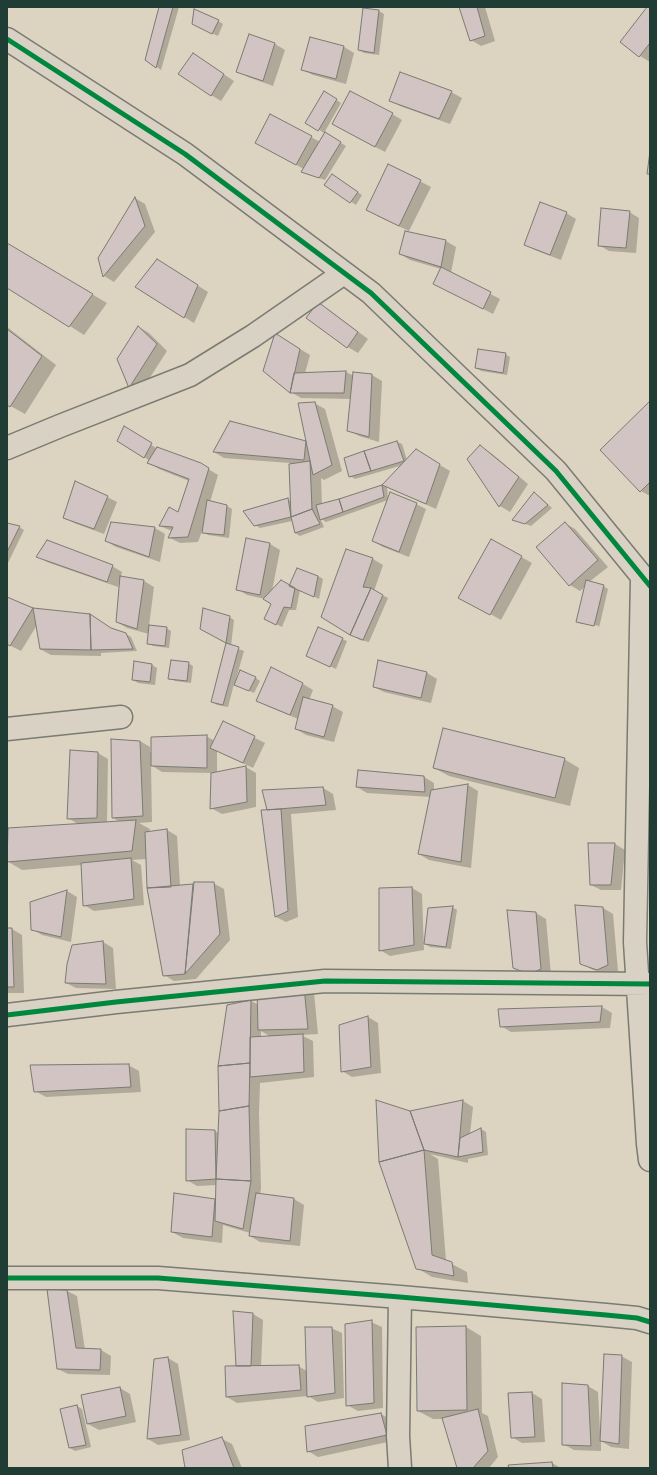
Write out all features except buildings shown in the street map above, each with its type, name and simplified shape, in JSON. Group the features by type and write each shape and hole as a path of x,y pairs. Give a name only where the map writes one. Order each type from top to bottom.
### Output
{"street":[{"path":"7,39 185,154 371,293 556,471 646,582 635,942 644,983 648,1144 650,1160"},
{"path":"7,448 190,375 253,336 344,273"},
{"path":"7,729 121,717"},
{"path":"7,1015 116,1002 325,981 644,983"},
{"path":"7,1278 158,1278 606,1315 637,1318 650,1322"},
{"path":"400,1297 398,1436 400,1468"}],"cycle path":[{"path":"7,39 185,154 371,293 556,471 650,586"},
{"path":"7,1015 116,1002 325,981 650,984"},
{"path":"7,1278 158,1278 606,1315 637,1318 650,1322"}]}
